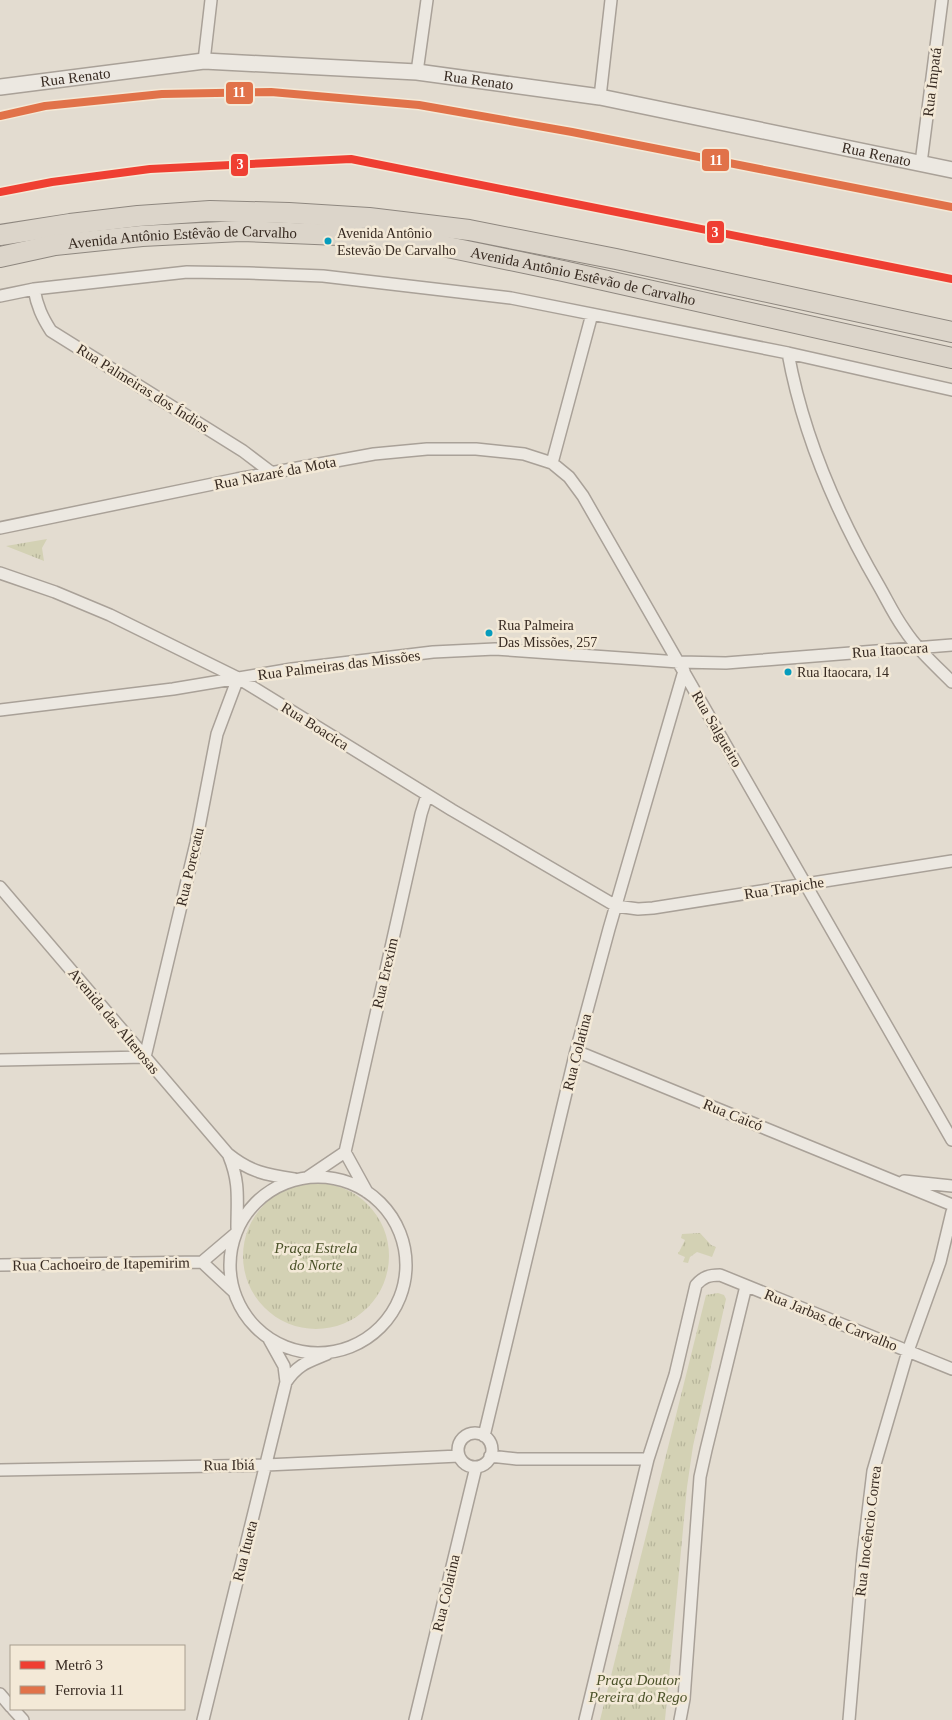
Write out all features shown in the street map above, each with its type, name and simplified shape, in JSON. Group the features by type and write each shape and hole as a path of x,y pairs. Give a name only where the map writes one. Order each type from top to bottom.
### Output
{"highway":[{"name":"Avenida Antônio Estêvão de Carvalho","path":"0,235 138,216 210,211 369,218 479,232 625,261 952,332"},
{"name":"Avenida Antônio Estêvão de Carvalho","path":"0,257 55,245 142,236 241,231 339,235 433,244 952,358"}],"street":[{"path":"204,61 211,0"},
{"path":"417,72 426,0"},
{"path":"600,97 611,0"},
{"name":"Rua Impatá","path":"922,163 942,0"},
{"name":"Rua Renato","path":"0,87 204,61 417,72 600,97 952,170"},
{"path":"0,296 34,289 187,272 250,272 323,276 510,298 788,353 952,390"},
{"name":"Rua Palmeiras dos Índios","path":"34,289 40,313 52,331 243,451 272,473"},
{"path":"552,463 592,314"},
{"path":"788,353 793,382 822,473 859,552 903,628 919,648 952,682"},
{"name":"Rua Nazaré da Mota","path":"0,528 374,454 427,449 476,449 524,454 552,463"},
{"name":"Rua Salgueiro","path":"552,463 569,477 584,496 951,1140"},
{"name":"Rua Boacica","path":"0,573 55,592 110,615 238,678 427,795 616,906"},
{"name":"Rua Itaocara","path":"682,666 952,645"},
{"name":"Rua Palmeiras das Missões","path":"0,710 173,689 292,669 495,648 682,666"},
{"name":"Rua Colatina","path":"484,1436 576,1051 672,708 682,666"},
{"name":"Rua Porecatu","path":"145,1057 196,843 217,734 238,678"},
{"name":"Rua Erexim","path":"345,1152 419,823 427,795"},
{"name":"Rua Trapiche","path":"616,906 638,909 653,908 952,861"},
{"name":"Avenida das Alterosas","path":"0,887 228,1154 239,1163 256,1172 302,1179"},
{"name":"Rua Caicó","path":"576,1051 890,1180 951,1208"},
{"path":"0,1060 145,1057"},
{"path":"302,1179 345,1152 368,1193"},
{"name":"Avenida das Alterosas","path":"228,1154 236,1173 238,1202 236,1232"},
{"path":"330,1178 345,1181 368,1193 381,1204 398,1227 405,1255 404,1284 399,1298 384,1322 361,1341 336,1350 305,1352 291,1348 268,1337 254,1326 245,1314 235,1293 230,1274 230,1260 236,1232 248,1213 262,1197 287,1182 302,1179 330,1178"},
{"name":"Rua Caicó","path":"890,1180 952,1187"},
{"name":"Rua Inocêncio Correa","path":"849,1720 863,1554 873,1471 908,1351 940,1262 951,1208 948,1197 952,1187"},
{"name":"Rua Cachoeiro de Itapemirim","path":"0,1265 202,1262 236,1232"},
{"name":"Rua Inocêncio Correa","path":"940,1262 952,1244"},
{"name":"Rua Cachoeiro de Itapemirim","path":"202,1262 235,1293"},
{"name":"Rua Jarbas de Carvalho","path":"648,1459 674,1375 696,1285 708,1275 720,1275 952,1369"},
{"path":"680,1720 684,1699 700,1477 746,1286"},
{"name":"Rua Itueta","path":"268,1337 284,1366 286,1382"},
{"name":"Rua Itueta","path":"203,1720 286,1382 294,1370 301,1364 336,1350"},
{"path":"476,1433 484,1436 492,1447 486,1462 476,1467 465,1464 458,1456 458,1444 466,1435 476,1433"},
{"name":"Rua Ibiá","path":"0,1470 266,1465 458,1456"},
{"path":"490,1456 517,1459 648,1459 585,1720"},
{"name":"Rua Colatina","path":"415,1720 476,1467"},
{"path":"0,1694 10,1706"},
{"path":"14,1710 23,1720"}],"green space":[{"path":"47,539 42,548 44,561 6,546"},
{"name":"Praça Estrela do Norte","path":"316,1183 344,1189 367,1205 383,1228 389,1256 383,1284 367,1307 344,1323 316,1329 288,1323 265,1307 249,1284 243,1256 249,1228 265,1205 288,1189"},
{"path":"700,1233 711,1245 716,1247 712,1257 697,1252 690,1257 688,1263 683,1262 685,1257 678,1254 685,1240 681,1238 682,1234"},
{"name":"Praça Doutor Pereira do Rego","path":"718,1293 724,1295 726,1299 693,1446 687,1487 665,1720 600,1720 706,1295"}],"metro line":[{"name":"3","path":"0,192 52,182 150,169 351,159 952,279"}],"rail line":[{"name":"11","path":"0,116 45,106 162,94 271,92 419,105 572,132 952,207"}],"place":[{"name":"Avenida Antônio Estevão De Carvalho","path":"328,241"},
{"name":"Rua Palmeira Das Missões, 257","path":"489,633"},
{"name":"Rua Itaocara, 14","path":"788,672"}]}
